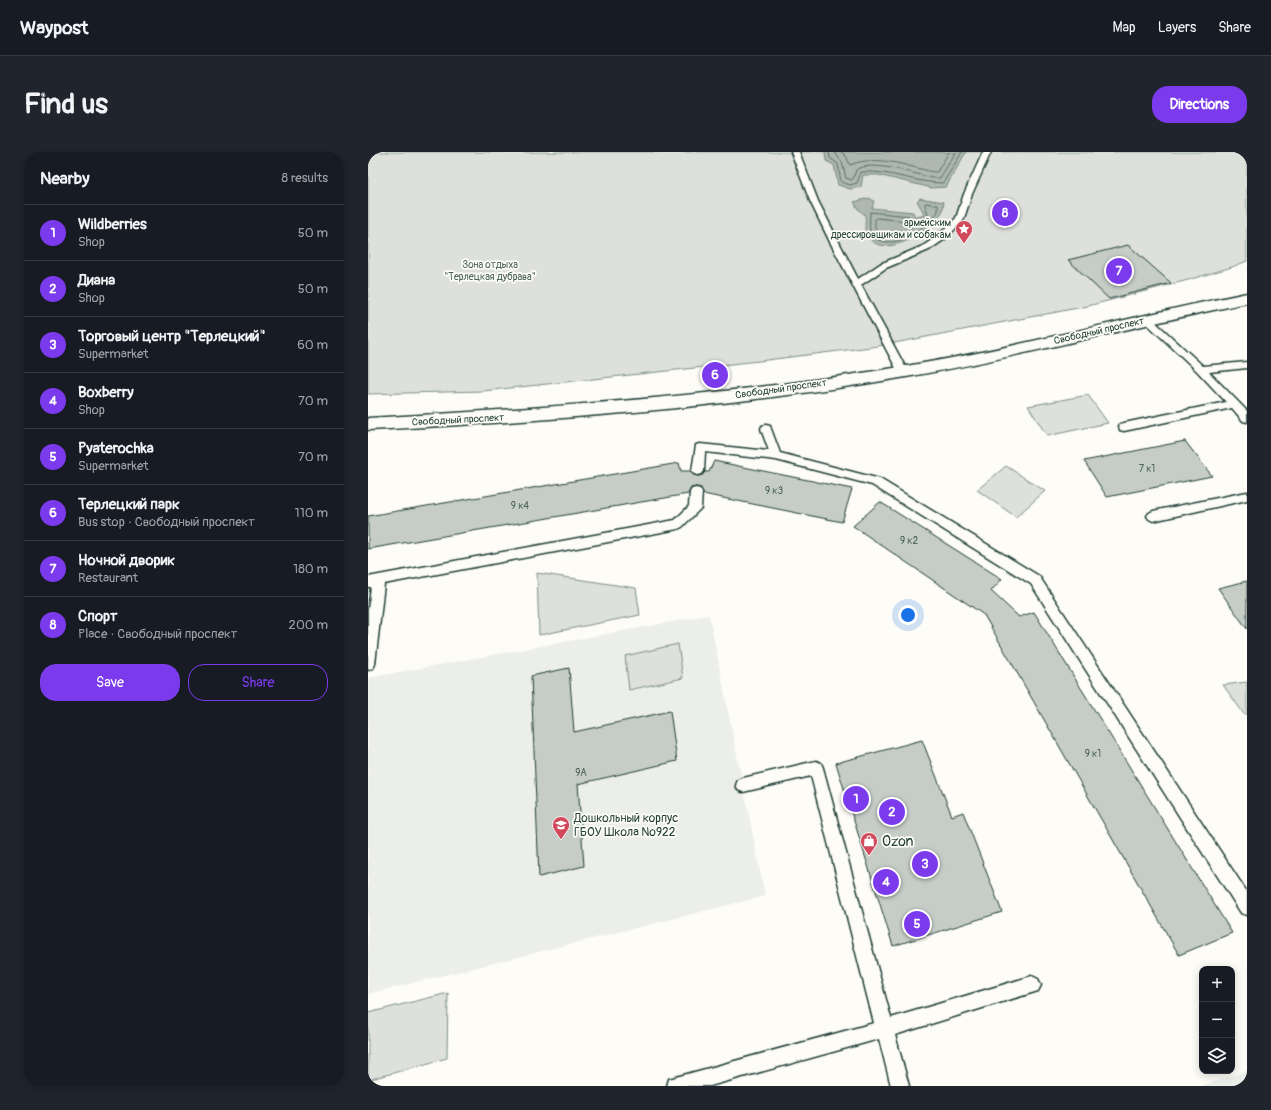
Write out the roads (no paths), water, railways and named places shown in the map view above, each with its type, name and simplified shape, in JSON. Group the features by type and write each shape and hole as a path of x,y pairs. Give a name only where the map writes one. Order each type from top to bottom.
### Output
{"main road":[{"name":"Свободный проспект","path":"1187,311 1247,292"},
{"name":"Свободный проспект","path":"368,424 484,419 757,393 903,372 982,358 1247,298"}],"lane":[{"path":"795,152 814,200 856,284 903,372"},
{"path":"856,284 883,266 926,248 942,237 960,219 968,194 987,152"},
{"path":"1148,320 1201,369 1247,418"},
{"path":"1201,369 1247,366"},
{"path":"1124,426 1235,404"},
{"path":"766,429 776,456"},
{"path":"698,471 700,448 776,456 876,482 1034,580 1247,907"},
{"path":"368,664 373,581 678,524 694,508 696,492"},
{"path":"1153,516 1247,496"},
{"path":"743,785 816,768 900,1086"},
{"path":"676,1086 884,1029 1032,985"}],"water":[{"path":"825,152 966,152 946,187 932,188 878,175 863,175 861,187 850,189 838,185 834,165 826,161"},
{"path":"869,198 874,201 872,208 913,212 915,217 922,216 924,213 917,201 920,198 944,202 943,210 935,222 916,236 904,242 893,245 882,245 873,242 866,233 865,215 858,209 854,202"}],"place":[{"name":"Спорт","path":"1005,213"},
{"name":"армейским дрессировщикам и собакам","path":"964,244"},
{"name":"Ночной дворик","path":"1119,271"},
{"name":"Терлецкий парк","path":"715,375"},
{"name":"Wildberries","path":"856,799"},
{"name":"Диана","path":"892,812"},
{"name":"Дошкольный корпус ГБОУ Школа №922","path":"561,840"},
{"name":"Ozon","path":"869,856"},
{"name":"Торговый центр \"Терлецкий\"","path":"925,864"},
{"name":"Boxberry","path":"886,882"},
{"name":"Pyaterochka","path":"917,924"}],"park label":[{"name":"Зона отдыха \"Терлецкая дубрава\"","path":"490,270"}]}
